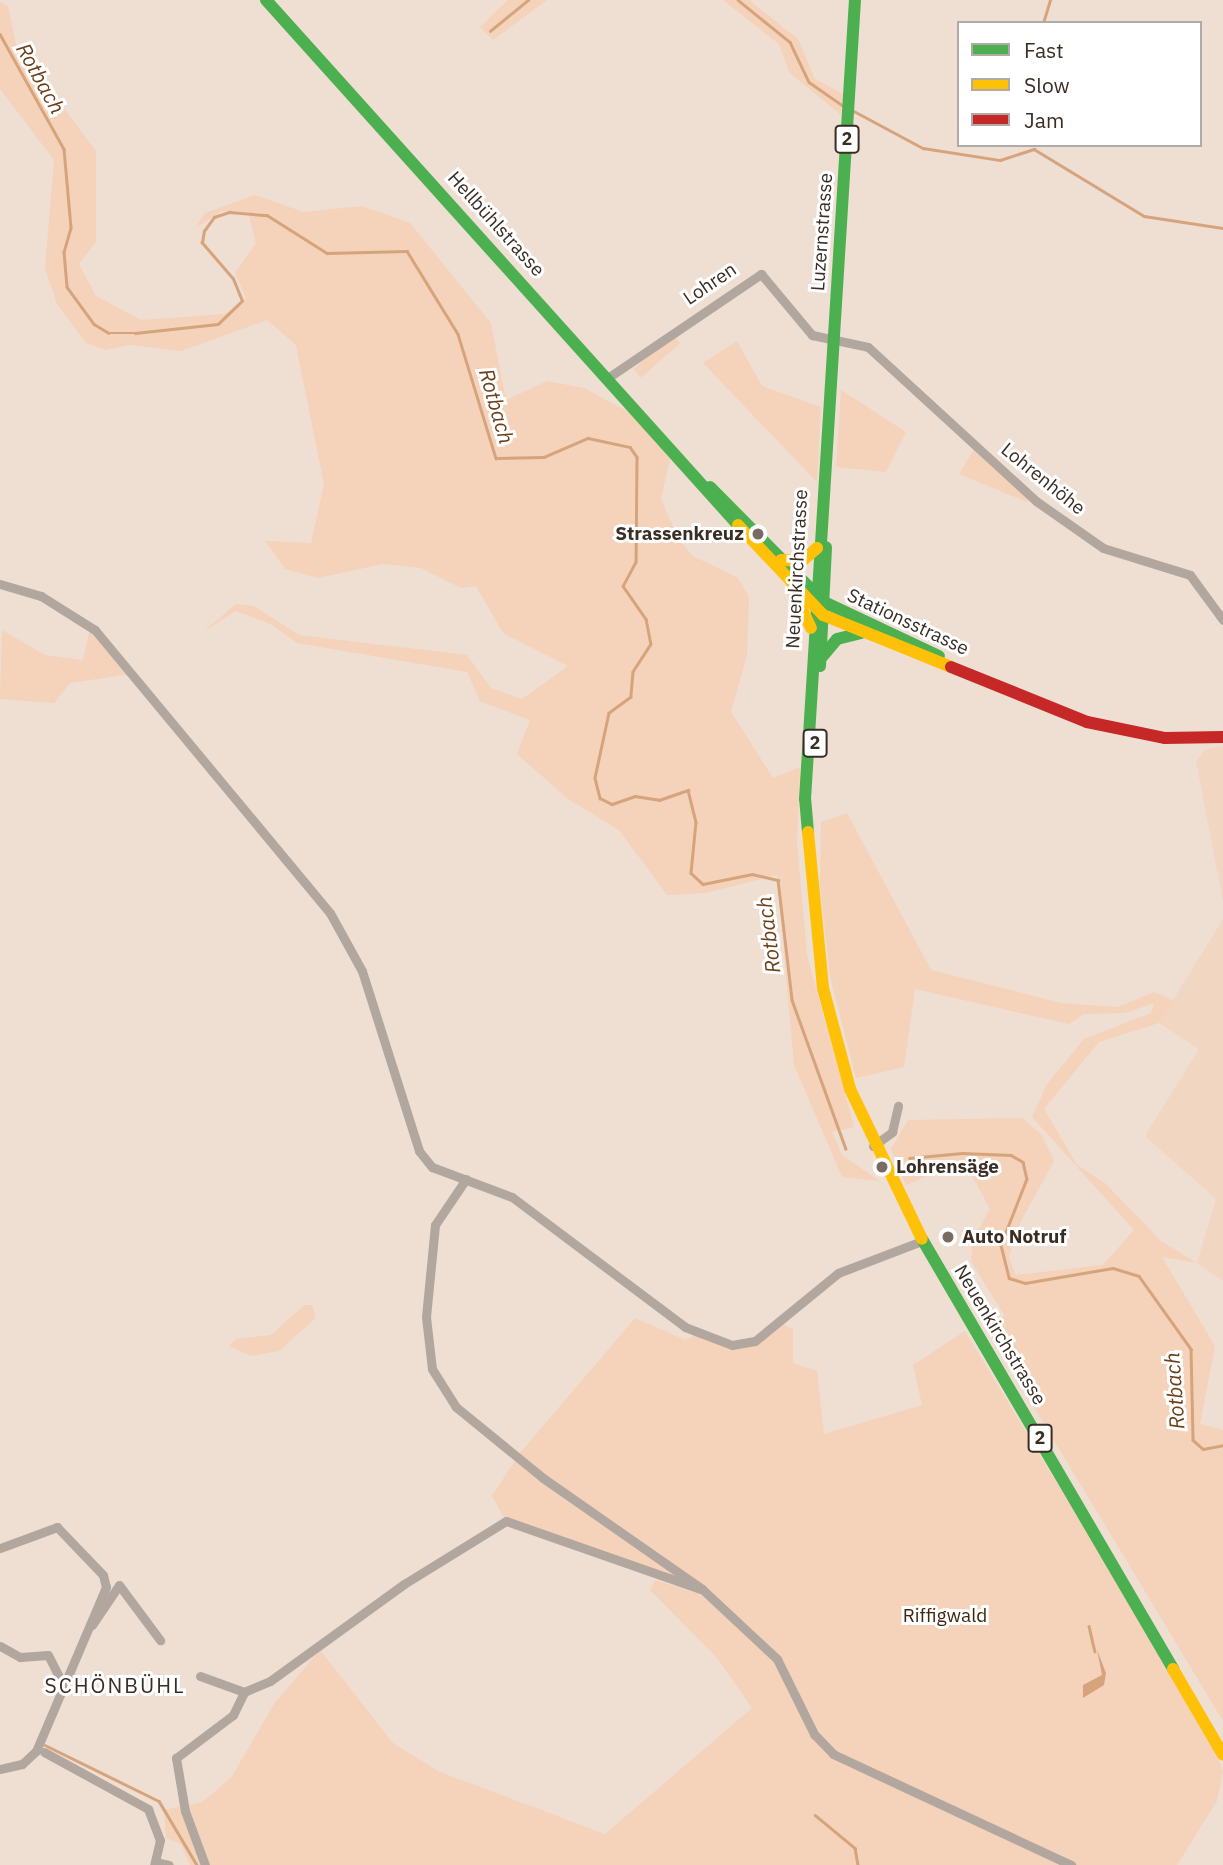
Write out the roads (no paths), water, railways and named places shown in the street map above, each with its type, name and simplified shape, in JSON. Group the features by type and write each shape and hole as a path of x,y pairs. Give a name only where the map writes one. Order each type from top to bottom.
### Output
{"main road":[{"name":"Hellbühlstrasse","path":"266,0 610,377 792,588 819,605"},
{"name":"Luzernstrasse","path":"826,466 855,0"},
{"name":"Neuenkirchstrasse","path":"807,825 821,662 817,548 826,466"},
{"name":"Neuenkirchstrasse","path":"826,466 819,605 812,632 807,825 823,988 873,1146 922,1241 1223,1755"},
{"name":"Hellbühlstrasse","path":"696,476 781,559 819,605"},
{"path":"781,559 802,561 817,548"},
{"path":"792,588 812,632"},
{"name":"Stationsstrasse","path":"819,605 861,633 1115,730 1223,737"},
{"name":"Stationsstrasse","path":"819,605 976,676"},
{"path":"821,662 834,640 861,633"}],"street":[{"name":"Lohren","path":"610,377 758,273 819,338 852,341"},
{"name":"Lohrenhöhe","path":"852,341 868,347 1036,501 1102,548 1190,575 1223,620"},
{"path":"0,584 53,601 95,630 330,913 377,1010 419,1151 432,1167 512,1197 685,1327 732,1345 755,1341 838,1273 922,1241"},
{"path":"873,1146 892,1132 898,1106"},
{"path":"466,1179 435,1225 425,1336 440,1387 543,1478 674,1564 777,1659 814,1734 833,1754 1072,1865"},
{"path":"205,1865 185,1811 176,1758 233,1715 244,1692 270,1681 404,1584 506,1521 702,1590"},
{"path":"0,1548 48,1527 62,1530 105,1580 86,1630 61,1680 32,1757 0,1769"},
{"path":"86,1630 119,1585 160,1640"},
{"path":"0,1646 20,1657 48,1655 61,1680"},
{"path":"200,1676 244,1692"},
{"path":"44,1752 141,1801 157,1825 155,1863 169,1865"}],"waterway":[{"path":"490,31 528,0"},
{"path":"738,0 790,42 809,82 842,105"},
{"path":"1044,21 1050,0"},
{"name":"Rotbach","path":"0,34 64,149 71,228 64,252 67,287 94,324 109,333 135,333 218,324 242,301 233,279 202,243 204,231 214,217 229,212 267,215 327,253 407,251 458,334 496,458 544,457 588,438 630,447 637,457 636,562 623,586 646,619 651,644 633,672 631,697 609,713 595,778 600,798 612,804 635,796 659,800 688,790 696,822 691,873 703,884 752,874 778,880 792,1000 846,1149"},
{"path":"852,110 923,148 1000,160 1034,149 1144,216 1223,228"},
{"name":"Rotbach","path":"909,1158 962,1153 1011,1155 1023,1162 1027,1179 1001,1245 1009,1278 1025,1283 1113,1268 1139,1276 1191,1349 1193,1440 1203,1449 1223,1445"},
{"path":"1089,1626 1095,1651"},
{"path":"45,1745 159,1801 197,1865"},
{"path":"815,1815 855,1848 858,1865"}],"place":[{"name":"Strassenkreuz","path":"758,534"},
{"name":"Lohrensäge","path":"882,1167"},
{"name":"Auto Notruf","path":"948,1237"}],"district":[{"name":"SCHÖNBÜHL","path":"115,1685"}],"park label":[{"name":"Riffigwald","path":"945,1616"}]}
